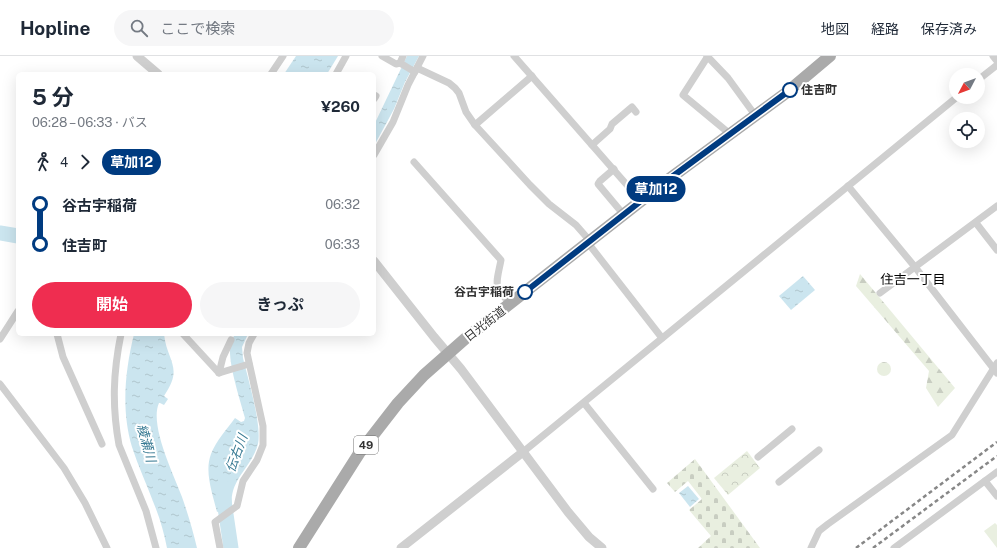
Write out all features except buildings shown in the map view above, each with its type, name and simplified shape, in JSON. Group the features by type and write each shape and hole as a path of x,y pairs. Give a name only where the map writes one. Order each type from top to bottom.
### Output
{"main road":[{"name":"日光街道","path":"299,548 360,452 383,421 417,382 448,353 641,201 786,93 830,56"}],"street":[{"path":"137,56 156,72"},
{"path":"272,72 283,56"},
{"path":"337,72 346,56"},
{"path":"382,56 396,64 402,61 415,70 449,83 455,88 459,93 466,112 475,125 549,204 576,224 662,338"},
{"path":"376,152 393,122 408,85 423,56"},
{"path":"514,56 641,201"},
{"path":"730,134 683,95 708,56 728,78 755,115"},
{"path":"985,74 997,65 993,56"},
{"path":"475,125 532,76"},
{"path":"401,548 584,403 949,104"},
{"path":"592,145 610,129 612,124 632,107 636,112"},
{"path":"414,162 501,260 496,284 498,290 510,304"},
{"path":"614,169 598,184 624,215"},
{"path":"811,548 819,531 952,434 996,368 916,267 848,186"},
{"path":"880,293 997,206"},
{"path":"976,223 997,250"},
{"path":"376,263 461,369 568,512 602,548"},
{"path":"0,338 16,314"},
{"path":"58,336 63,357 102,444"},
{"path":"121,336 114,385 114,407 117,434 119,445 146,511 156,548"},
{"path":"185,336 218,373"},
{"path":"220,548 215,522 237,506 243,481 257,460 263,445 263,426 247,353 249,343 253,336"},
{"path":"218,373 223,356 231,340"},
{"path":"218,373 249,364"},
{"path":"0,384 64,468 85,503 104,547"},
{"path":"584,403 653,489"},
{"path":"758,457 792,429"},
{"path":"779,482 819,450"},
{"path":"894,548 997,472"},
{"path":"985,481 997,496"}],"green space":[{"path":"860,274 955,388 938,407 926,388 929,371 856,286"},
{"path":"881,362 887,362 891,366 891,372 887,376 881,376 877,372 877,366"},
{"path":"747,451 760,468 728,495 714,478"},
{"path":"695,459 760,548 698,548 711,536 689,510 702,499 688,481 675,492 667,483"},
{"path":"995,523 997,525 997,548 984,531"}],"water":[{"path":"296,56 338,56 328,72 285,72"},
{"path":"407,56 419,56 405,82 394,109 376,142 376,121"},
{"path":"803,276 815,290 791,310 779,296"},
{"name":"綾瀬川","path":"134,336 164,336 174,371 170,386 164,396 168,399 164,405 159,403 157,424 164,450 184,503 197,548 167,548 158,515 132,447 126,419 125,405 128,362"},
{"path":"234,336 247,336 242,347 243,358 251,389 259,436 255,452 234,488 232,505 217,512 211,491 208,468 211,454 235,418 241,422 244,421 245,418 231,364 230,344"},
{"path":"688,486 699,499 690,507 679,493"}],"waterway":[{"path":"0,233 16,236"},
{"name":"伝右川","path":"225,488 223,494 231,548"}],"railway":[{"path":"856,548 997,442"},
{"path":"873,548 997,456"}],"bus line":[{"name":"草加12","path":"525,292 669,179 790,90"}],"place":[{"name":"住吉町","path":"790,90"},
{"name":"谷古宇稲荷","path":"525,292"}],"district":[{"name":"住吉一丁目","path":"913,279"}]}
